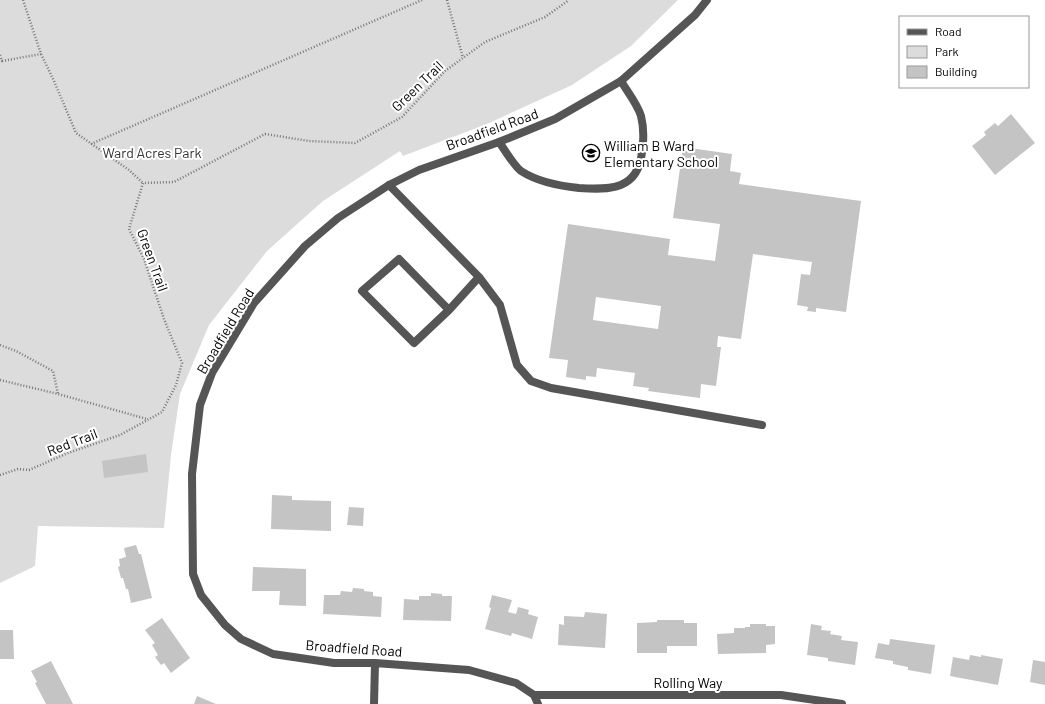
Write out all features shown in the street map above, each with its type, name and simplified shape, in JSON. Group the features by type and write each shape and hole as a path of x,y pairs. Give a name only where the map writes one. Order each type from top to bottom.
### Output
{"street":[{"name":"Broadfield Road","path":"534,695 516,683 469,670 375,663 334,663 273,654 241,639 225,625 201,595 193,574 192,474 200,405 212,373 254,302 306,246 338,218 388,185 419,170 499,142 555,120 621,81 695,16 707,0"},
{"path":"499,142 520,170 536,179 562,186 591,189 617,187 628,182 638,171 642,157 644,136 640,114 621,81"},
{"path":"388,185 479,277 500,305 517,365 531,381 551,388 762,425"},
{"path":"449,310 399,259 362,291 414,343 449,310 479,277"},
{"path":"374,704 375,663"},
{"path":"534,695 538,704"},
{"name":"Rolling Way","path":"534,695 781,695 842,704"}],"path":[{"path":"23,0 41,54 76,134 129,170 142,183"},
{"path":"91,144 422,0"},
{"path":"447,0 463,58"},
{"name":"Green Trail","path":"148,419 162,412 176,385 182,364 164,319 144,258 129,229 142,183 174,182 265,134 309,141 355,144 402,117 445,71 485,42 545,17 569,0"},
{"path":"0,55 1,62 41,54"},
{"path":"0,345 16,351 53,371 58,394"},
{"path":"0,380 58,394 148,419"},
{"name":"Red Trail","path":"0,475 18,469 29,470 68,453 120,436 148,419"}],"green space":[{"name":"Ward Acres Park","path":"0,0 678,0 631,46 572,85 487,124 403,156 400,151 323,201 267,251 209,325 180,394 171,455 164,528 38,526 35,566 0,583"}],"building":[{"path":"1011,114 1035,143 995,175 972,146 986,135 984,132 995,123 998,126"},
{"path":"683,147 732,154 730,171 741,173 739,184 861,201 846,312 816,308 816,312 807,311 808,307 797,305 801,274 810,275 812,262 753,254 741,339 718,336 717,347 721,347 716,386 701,384 700,398 648,391 649,388 633,386 635,373 597,368 596,377 586,376 586,380 566,377 568,360 549,358 568,224 670,239 668,255 715,261 720,224 673,218","holes":["596,297 661,306 658,329 593,320"]},
{"path":"146,454 148,472 104,478 102,461"},
{"path":"272,495 292,496 292,500 331,501 331,531 271,529"},
{"path":"349,507 364,508 363,526 347,525"},
{"path":"136,545 139,554 141,554 152,598 131,603 128,589 126,589 123,578 121,578 118,567 120,566 119,559 126,557 124,548"},
{"path":"253,567 306,569 306,606 279,605 280,591 252,591"},
{"path":"353,588 364,589 364,591 373,592 373,596 382,597 381,617 323,614 324,595 340,595 341,591 352,592"},
{"path":"431,593 442,594 442,596 452,596 451,621 403,620 404,599 419,600 419,596 431,596"},
{"path":"492,595 512,600 508,612 516,614 518,607 529,610 528,614 538,617 532,639 512,633 511,636 485,629 491,608 489,607"},
{"path":"585,612 607,614 605,648 558,645 559,624 564,625 564,616 584,617"},
{"path":"162,618 190,658 171,673 164,663 161,665 155,657 158,655 152,645 155,643 145,630"},
{"path":"657,620 684,620 684,623 697,623 697,646 667,646 667,653 637,653 637,623 657,622"},
{"path":"750,624 766,624 766,626 775,626 775,644 766,645 766,653 718,654 717,634 734,633 734,628 750,627"},
{"path":"811,624 822,626 821,630 831,631 830,634 842,636 841,640 858,642 855,665 828,661 828,658 807,655"},
{"path":"0,630 13,630 14,659 0,659"},
{"path":"890,639 935,645 931,674 908,670 908,667 893,664 893,661 875,658 878,643 889,645"},
{"path":"970,655 981,657 981,655 1003,659 998,685 950,676 953,657 969,660"},
{"path":"1033,660 1045,662 1045,685 1030,682"},
{"path":"51,661 73,704 46,704 35,683 37,682 31,671"},
{"path":"197,696 216,704 194,704"}],"place":[{"name":"William B Ward Elementary School","path":"591,153"}]}
